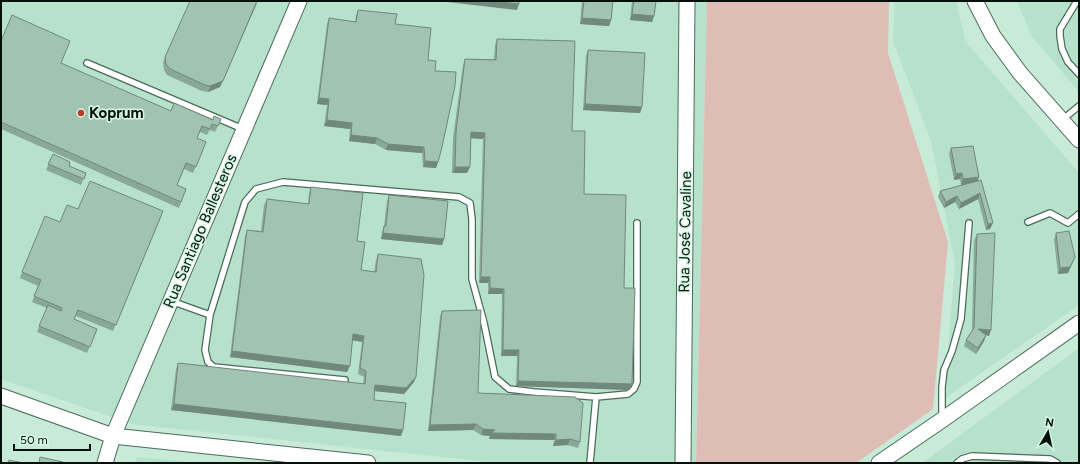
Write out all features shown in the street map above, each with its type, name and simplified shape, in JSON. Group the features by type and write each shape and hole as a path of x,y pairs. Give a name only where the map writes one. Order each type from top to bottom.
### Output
{"street":[{"name":"Rua Santiago Ballesteros","path":"105,463 112,436 299,1"},
{"name":"Rua José Cavaline","path":"683,463 687,1"},
{"path":"975,1 997,43 1020,74 1079,140"},
{"path":"879,463 1079,323"},
{"path":"1,396 112,436 368,463"}],"lane":[{"path":"1077,1 1060,28 1060,36 1062,49 1068,62 1079,74"},
{"path":"87,63 244,130"},
{"path":"1062,120 1079,106"},
{"path":"345,380 214,367 208,362 205,350 210,315 245,202 256,189 283,182 459,197 470,204 472,219 472,279 484,323 495,377 509,388 534,392 596,397 628,394 634,389 637,382 637,223"},
{"path":"1028,222 1050,213 1068,223 1079,214"},
{"path":"942,420 942,387 944,370 952,351 961,318 969,223"},
{"path":"171,301 210,315"},
{"path":"590,463 596,397"},
{"path":"957,463 962,459 972,456 1050,459 1057,463"}],"shaded area":[{"path":"1,1 707,1 696,463 498,463 132,424 1,379"},
{"path":"707,1 889,1 888,53 948,242 933,409 856,463 696,463"},
{"path":"895,1 956,1 966,42 1079,173 1079,305 944,399 955,263 931,141 893,41"},
{"path":"1017,1 1079,1 1079,92 1031,35"},
{"path":"1079,348 1079,463 922,463"},
{"path":"137,457 200,463 136,463"}],"building":[{"path":"190,1 257,1 223,81 210,86 170,69 166,64 165,57"},
{"path":"491,1 519,1 519,4"},
{"path":"584,1 613,1 611,20 582,18"},
{"path":"634,1 656,1 654,16 632,14"},
{"path":"358,10 397,14 395,24 431,28 428,60 436,61 435,71 456,72 455,86 438,162 425,161 424,147 388,144 377,138 351,135 352,123 327,120 329,99 319,98 329,18 356,22"},
{"name":"Koprum","path":"12,15 70,41 61,63 171,111 174,103 213,120 214,116 221,119 218,126 212,124 210,129 202,126 197,138 206,142 196,167 186,163 177,185 186,189 181,202 1,122 1,41"},
{"path":"497,39 575,41 572,131 585,131 584,194 626,195 624,288 635,288 632,384 518,381 519,350 503,350 504,289 490,288 490,277 481,277 485,133 471,132 470,167 455,167 456,132 465,59 496,60"},
{"path":"588,50 645,53 642,107 585,104"},
{"path":"973,146 979,177 963,179 962,173 956,174 951,148"},
{"path":"53,154 70,162 69,166 86,173 84,179 48,164"},
{"path":"981,180 993,223 988,224 980,193 961,203 957,196 946,202 940,191"},
{"path":"90,181 163,211 116,325 78,310 74,319 97,329 90,347 39,326 48,305 61,311 62,308 34,296 41,280 22,272 45,216 60,222 67,205 78,209"},
{"path":"311,187 363,193 357,241 365,242 361,270 376,272 378,254 421,259 424,275 416,377 406,388 375,385 374,400 406,403 403,430 174,404 178,363 365,384 366,371 360,368 364,336 353,334 350,366 232,351 247,230 263,232 267,199 309,204"},
{"path":"389,195 448,201 444,239 383,233 384,226 386,226"},
{"path":"1069,231 1075,257 1070,267 1060,268 1056,233"},
{"path":"995,233 991,330 978,329 986,335 978,348 966,340 974,328 977,234"},
{"path":"481,310 478,393 575,397 583,403 580,442 570,439 556,440 556,434 491,433 495,430 483,429 476,424 430,425 442,311"},
{"path":"40,457 63,462 63,463 39,463"},
{"path":"9,460 23,463 8,463"}],"place":[{"name":"Koprum","path":"81,113"}]}
